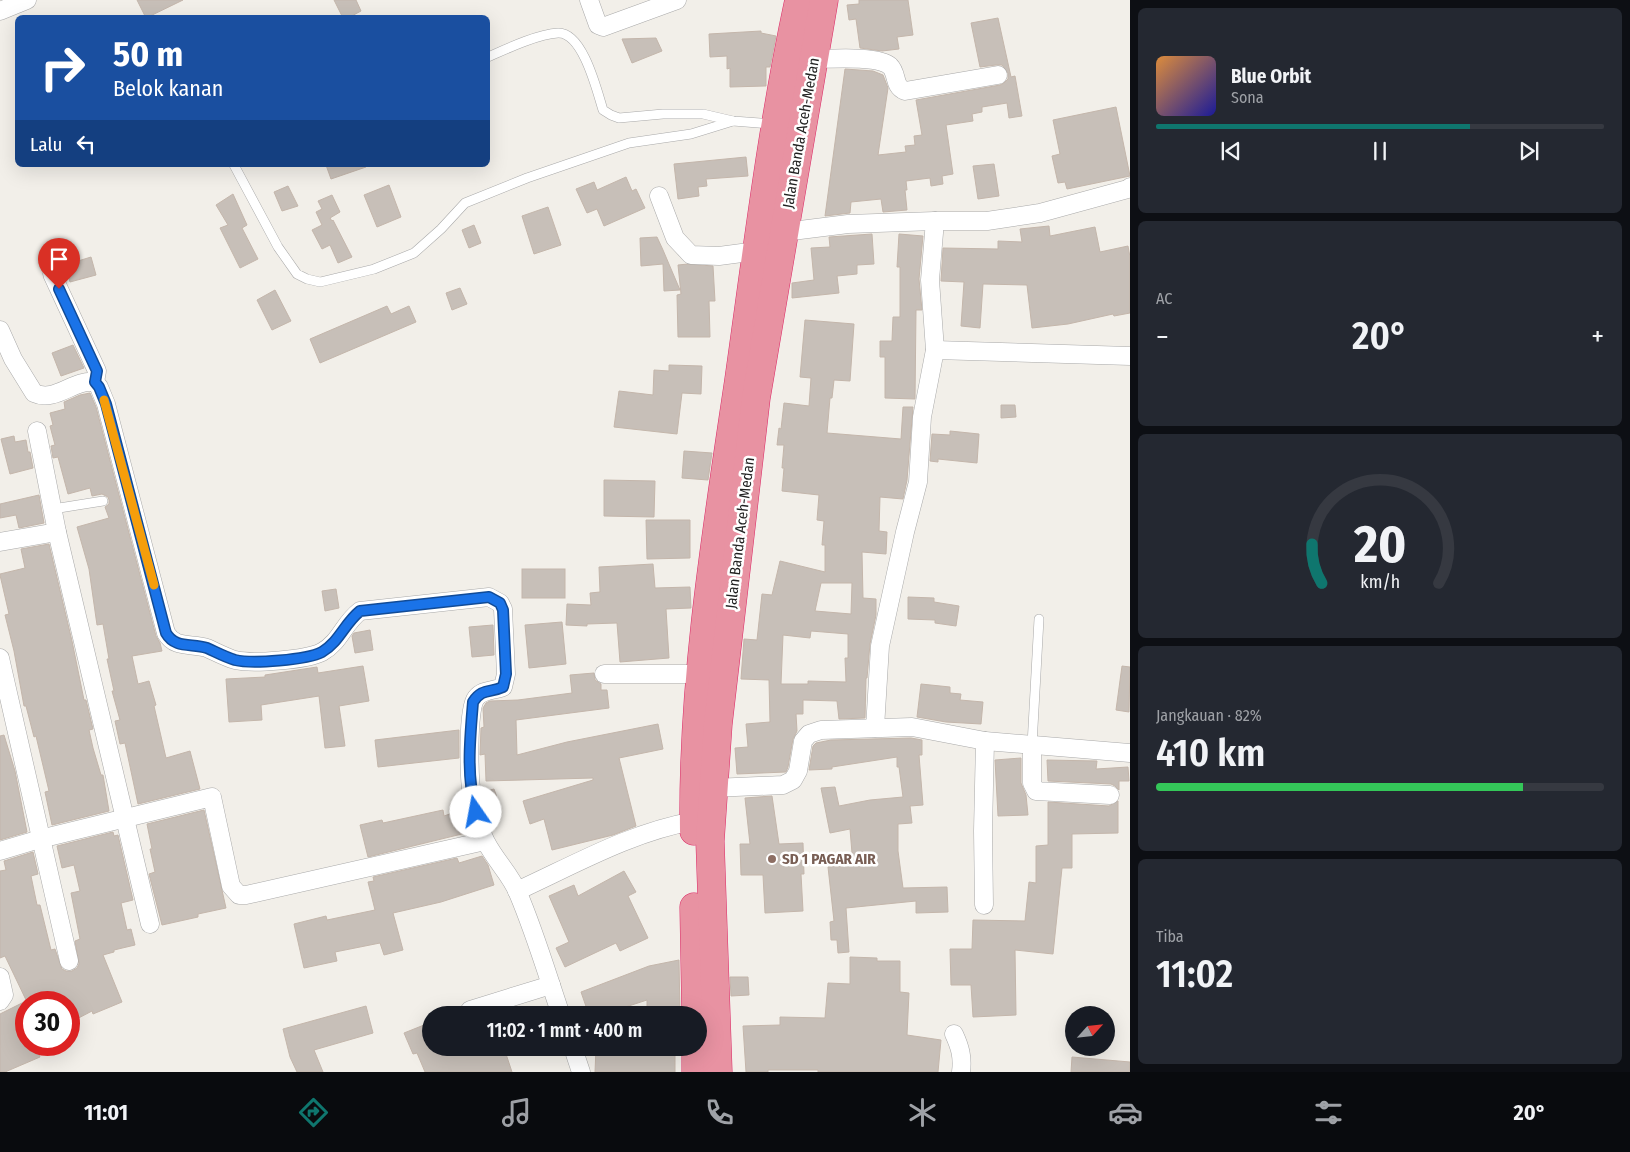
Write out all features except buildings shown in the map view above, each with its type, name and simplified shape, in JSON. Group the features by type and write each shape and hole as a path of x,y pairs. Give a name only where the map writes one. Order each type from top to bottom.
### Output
{"highway":[{"name":"Jalan Banda Aceh-Medan","path":"696,1006 694,784 700,674 716,533 775,124 799,0"},
{"name":"Jalan Banda Aceh-Medan","path":"718,1072 710,841 719,715 755,407 824,0"},
{"path":"696,1056 696,1072"}],"street":[{"path":"0,11 27,0"},
{"path":"589,0 598,25 603,27 677,0"},
{"path":"813,59 851,58 883,62 892,68 897,85 900,90 904,91 998,75"},
{"path":"784,232 848,224 987,221 1040,213 1130,187"},
{"path":"659,196 675,238 691,255 720,256 757,251"},
{"path":"875,728 880,646 904,532 918,482 922,417 935,350 930,280 936,221"},
{"path":"52,274 97,371 95,382"},
{"path":"0,330 34,393 47,396 87,381 95,382 99,387 106,404 166,633 176,643 206,648 237,660 271,661 298,658 321,652 336,642 350,619 360,611 489,597 500,603 503,610 506,674 503,687 484,692 477,696 473,702 470,738 472,796 485,841 517,891 542,955 558,1006"},
{"path":"935,350 1130,356"},
{"path":"37,431 57,532 150,924"},
{"path":"0,542 57,532"},
{"path":"0,658 69,961"},
{"path":"604,674 700,674"},
{"path":"714,788 783,784 793,780 798,771 803,741 810,734 821,730 912,728 985,740 1130,753"},
{"path":"984,905 985,740"},
{"path":"1032,745 1032,783 1036,791 1110,795"},
{"path":"0,851 40,839 212,797 231,886 239,895 246,895 485,841"},
{"path":"517,891 633,838 668,826 694,821"},
{"path":"0,977 4,995 0,1001"},
{"path":"484,1006 551,986"},
{"path":"954,1034 960,1049 962,1072"},
{"path":"576,1056 581,1072"}],"lane":[{"path":"490,56 526,41 559,33 569,37 583,54 603,110 611,116 619,118 663,114 703,114 733,122 775,124"},
{"path":"235,167 278,247 298,274 307,279 320,282 374,269 414,253 441,229 465,203 527,178 629,143 691,134 733,122"},
{"path":"53,509 103,501"},
{"path":"1032,745 1039,619"}],"slow traffic":[{"path":"104,400 154,585"}],"place":[{"name":"SD 1 PAGAR AIR","path":"772,859"}],"route":[{"path":"59,289 97,371 95,382 106,404 166,633 170,639 184,645 206,648 237,660 271,661 298,658 321,652 336,642 350,619 360,611 489,597 500,603 503,610 506,674 503,687 484,692 477,696 473,702 470,767 472,796 476,812"}]}
